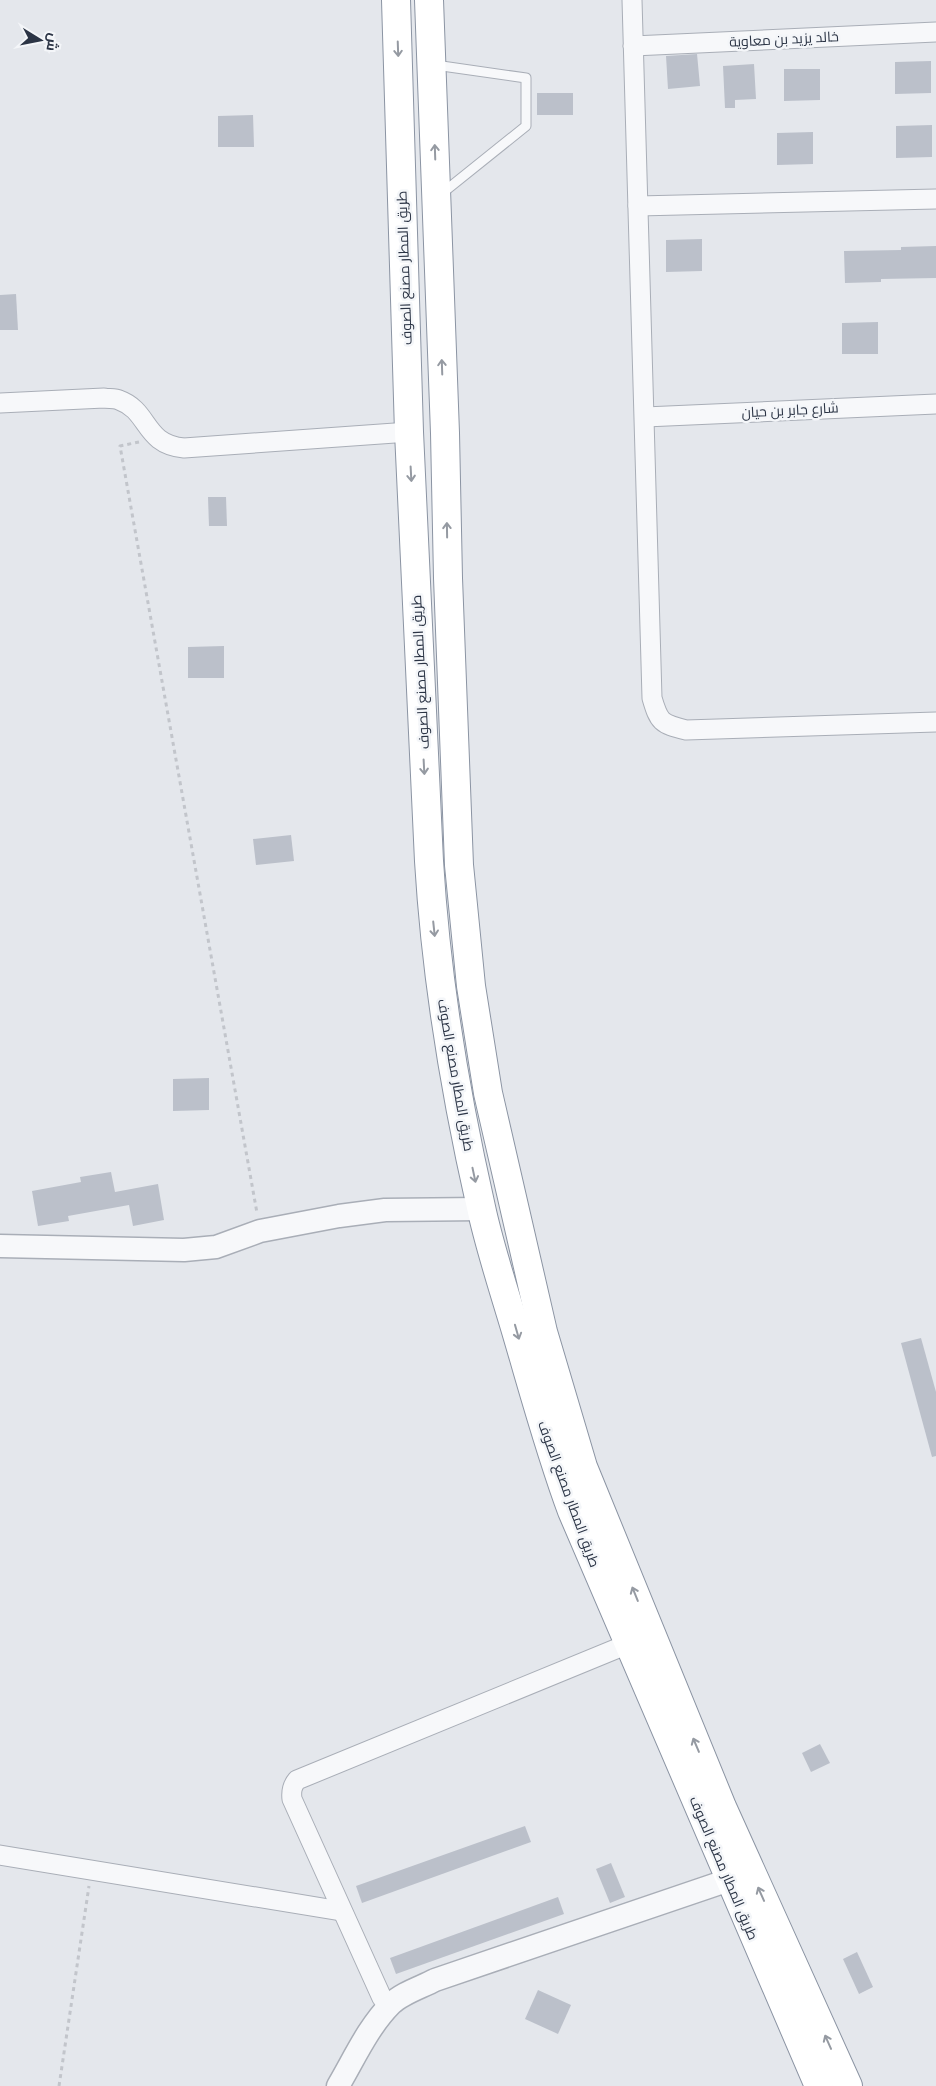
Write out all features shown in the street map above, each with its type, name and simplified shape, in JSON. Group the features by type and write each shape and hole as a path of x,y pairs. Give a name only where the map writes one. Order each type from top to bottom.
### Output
{"highway":[{"name":"طريق المطار مصنع الصوف","path":"396,0 409,432 432,914 452,1071 481,1209 557,1470 572,1511 628,1644 848,2086"},
{"name":"طريق المطار مصنع الصوف","path":"429,0 459,865 471,986 488,1093 543,1332 583,1467 712,1811 729,1880 819,2086"},
{"path":"400,122 434,120"}],"street":[{"path":"632,0 652,698 661,722 667,726 686,730 936,722"},
{"name":"خالد يزيد بن معاوية","path":"633,46 936,32"},
{"path":"638,206 936,199"},
{"path":"0,403 104,398 119,400 135,409 156,438 171,446 184,448 409,432"},
{"name":"شارع جابر بن حيان","path":"644,416 936,404"},
{"path":"0,1246 184,1250 216,1247 260,1231 339,1216 385,1210 481,1209"},
{"path":"382,1998 341,1911 292,1798 291,1791 297,1780 628,1644"},
{"path":"0,1855 341,1911"},
{"path":"338,2086 366,2037 392,2004 405,1995 435,1980 729,1880"}],"lane":[{"path":"431,64 526,78 526,126 436,199"}],"path":[{"path":"156,438 120,446 260,1231"},
{"path":"59,2086 92,1870"}],"building":[{"path":"697,54 700,86 668,89 666,56"},
{"path":"931,61 931,93 895,94 895,62"},
{"path":"754,64 756,99 735,100 735,108 725,108 723,66"},
{"path":"784,69 820,69 820,100 784,101"},
{"path":"537,93 573,93 573,115 537,115"},
{"path":"253,115 254,147 218,147 218,116"},
{"path":"932,125 932,157 896,158 896,126"},
{"path":"813,132 813,164 777,165 777,133"},
{"path":"702,239 702,271 666,272 666,240"},
{"path":"936,246 936,278 881,279 881,282 845,283 844,251 901,250 901,247"},
{"path":"16,294 18,330 0,330 0,295"},
{"path":"878,322 878,354 842,354 842,323"},
{"path":"208,497 226,497 227,526 209,526"},
{"path":"224,646 224,678 188,678 188,647"},
{"path":"291,835 294,861 256,865 253,839"},
{"path":"209,1078 209,1110 173,1111 173,1079"},
{"path":"111,1172 115,1192 158,1184 164,1220 133,1226 129,1205 68,1216 69,1221 38,1226 32,1191 81,1182 80,1177"},
{"path":"921,1338 936,1392 936,1456 932,1457 901,1343"},
{"path":"820,1744 830,1763 811,1772 802,1753"},
{"path":"525,1826 531,1842 362,1903 356,1886"},
{"path":"611,1863 625,1897 610,1903 596,1869"},
{"path":"558,1897 564,1914 396,1974 390,1958"},
{"path":"857,1952 873,1987 859,1994 843,1959"},
{"path":"538,1990 571,2005 558,2034 525,2019"}]}
